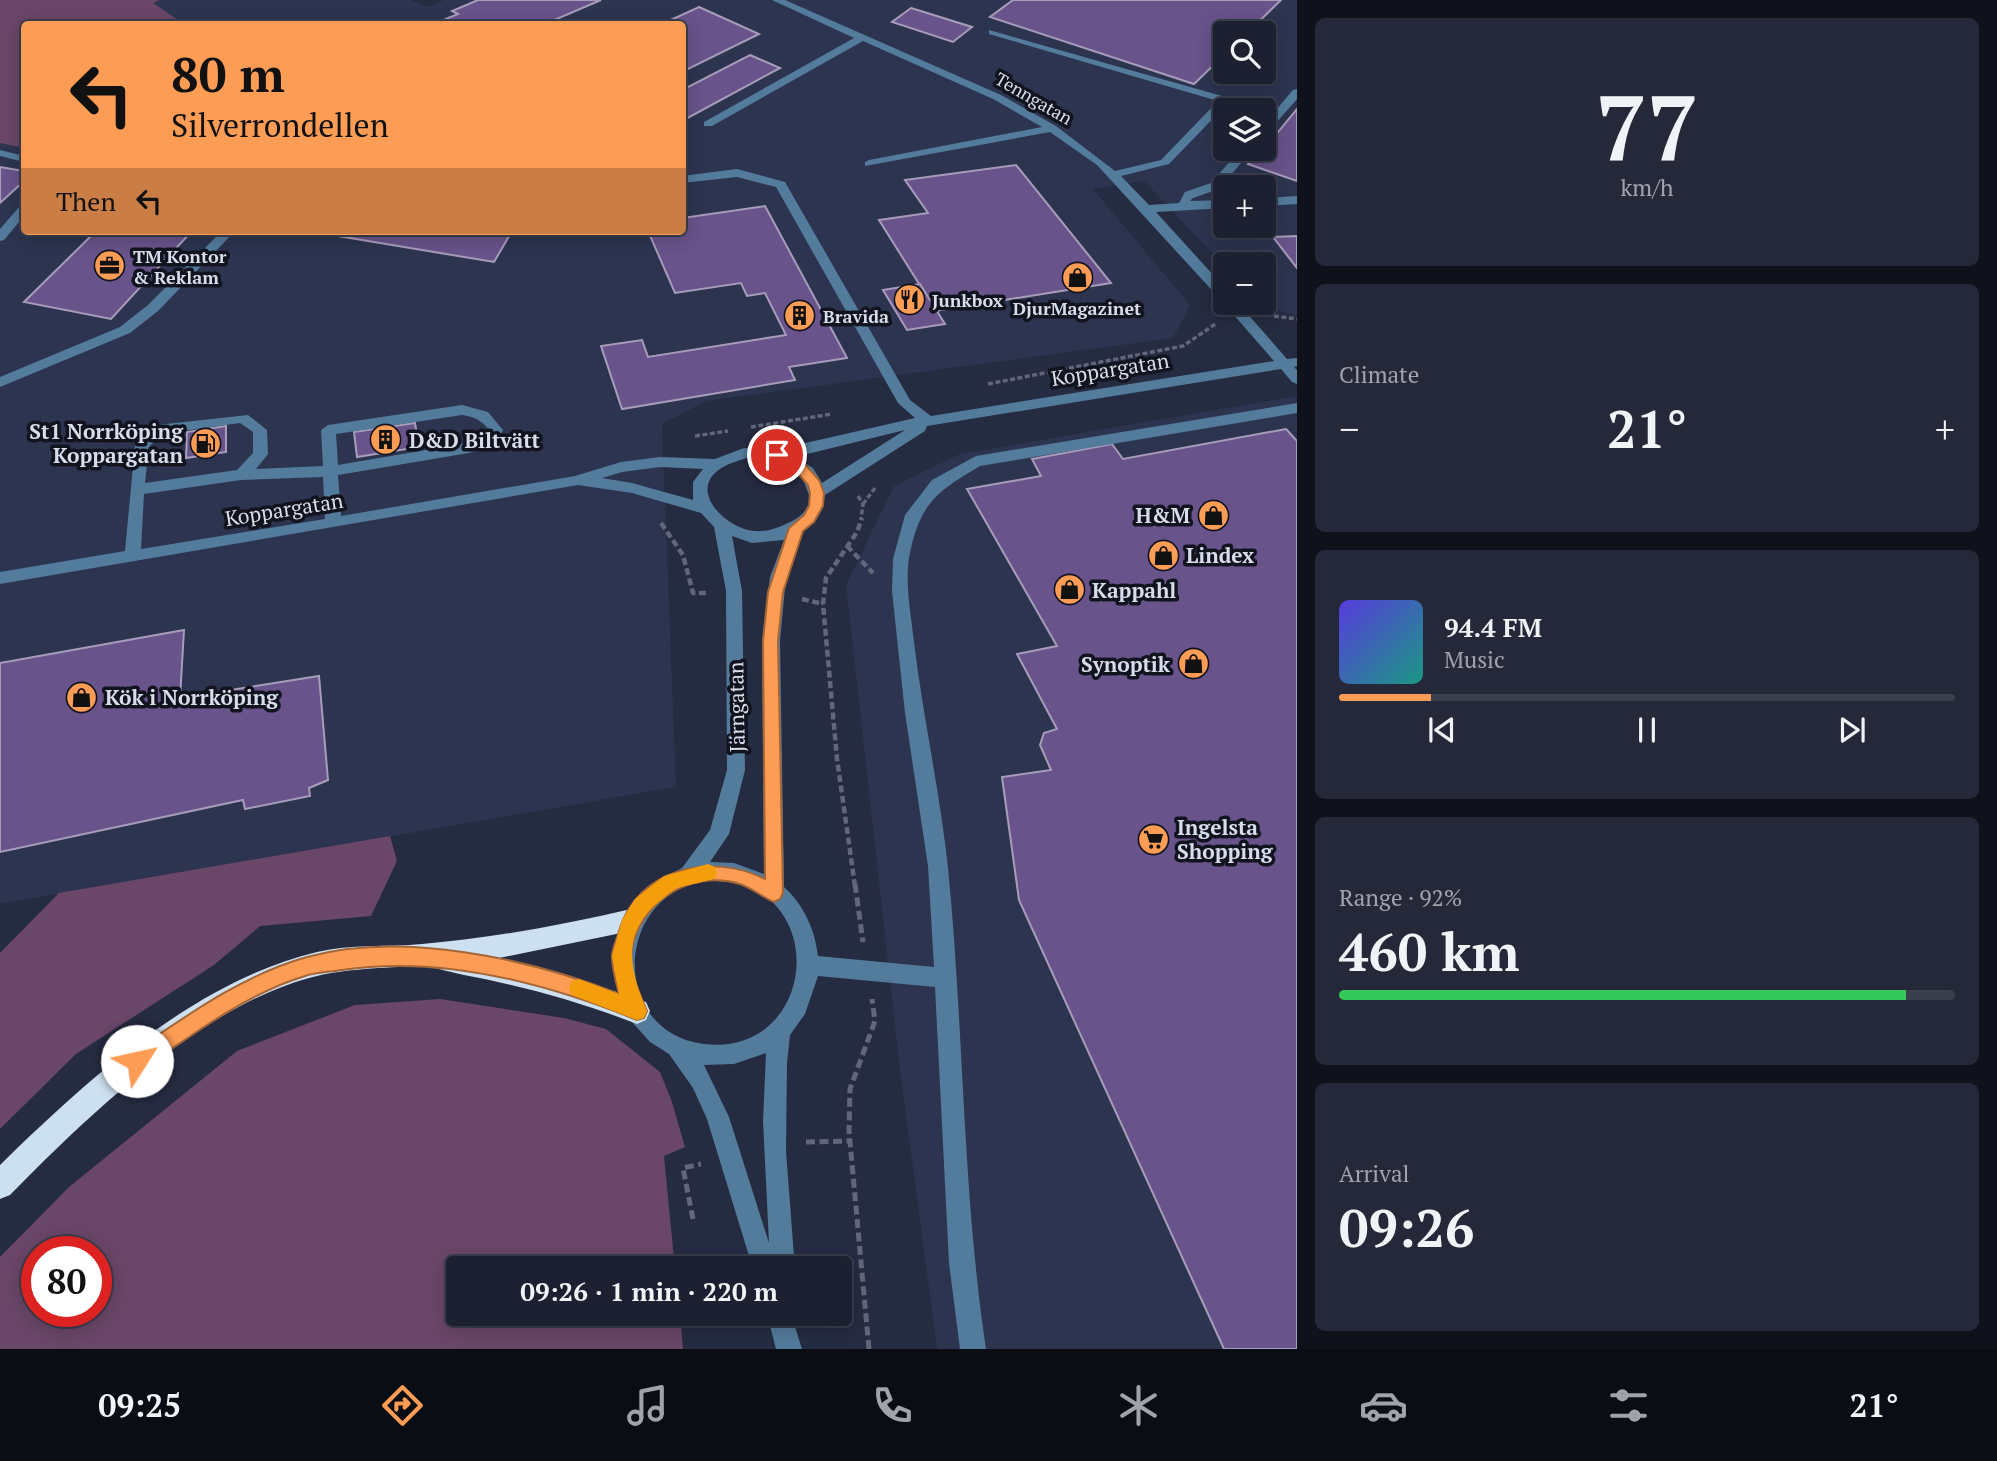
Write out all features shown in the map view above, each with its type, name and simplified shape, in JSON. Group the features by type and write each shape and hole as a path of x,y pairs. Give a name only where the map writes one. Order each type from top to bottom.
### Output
{"highway":[{"path":"0,1185 55,1129 127,1070 204,1015 268,981 307,966 368,957 421,956 575,934 631,920"},
{"path":"421,956 540,977 584,989 637,1011"}],"street":[{"name":"Tenngatan","path":"777,0 997,97 1052,128 1112,175 1147,209 1213,283"},
{"path":"993,32 1225,100 1165,162 1112,175"},
{"path":"708,124 863,37"},
{"path":"1276,116 1297,92"},
{"path":"869,164 1052,128"},
{"path":"0,153 21,158"},
{"path":"1187,206 1184,201 1189,195 1215,186 1237,161"},
{"path":"686,179 737,173 781,185 905,403 930,422"},
{"path":"1276,201 1297,200"},
{"path":"1147,209 1213,205"},
{"path":"0,237 21,212"},
{"path":"0,382 125,330 153,308 225,235"},
{"path":"1243,315 1290,363 1297,379"},
{"name":"Koppargatan","path":"777,455 816,448 875,431 999,408 1290,363"},
{"path":"973,1349 961,1263 938,866 914,712 900,592 901,559 913,515 937,484 976,461 1297,408"},
{"path":"137,490 241,475 331,471 469,447 489,440 496,430 492,421 479,412 462,410 328,430 331,471 333,522"},
{"path":"133,554 142,445 157,430 243,418 260,430 261,454 241,475"},
{"name":"Koppargatan","path":"817,493 930,422"},
{"path":"744,453 777,455 800,466 814,483 817,493 816,506 809,518 796,528 780,535 760,537 740,534 722,527 703,508 698,492 703,477 715,464 744,453"},
{"name":"Koppargatan","path":"0,578 575,481 621,467 660,462 715,464"},
{"name":"Koppargatan","path":"575,481 632,488 703,508"},
{"name":"Järngatan","path":"688,876 719,834 736,770 734,591 722,527"},
{"name":"Järngatan","path":"774,893 771,641 778,577 796,528"},
{"path":"705,872 742,876 774,893 798,922 806,939 811,966 809,985 802,1002 779,1032 757,1046 730,1054 702,1052 676,1044 648,1024 637,1011 628,993 621,956 631,920 654,892 688,876 705,872"},
{"path":"811,966 945,978"},
{"path":"779,1032 773,1083 773,1116 782,1256"},
{"path":"676,1044 701,1080 718,1116 761,1256"},
{"path":"782,1326 789,1349"},
{"path":"787,1326 789,1349"}],"path":[{"path":"793,420 816,448"},
{"path":"843,478 863,504 863,517 857,532 826,578 822,604 838,759 875,1021 850,1089 849,1131 869,1349"},
{"path":"653,518 663,525 678,543 690,573 693,593"}],"shaded area":[{"path":"0,0 160,0 153,3 180,21 21,21 21,147 0,143"},
{"path":"160,0 411,0 427,7 444,0 1297,0 1297,317 1276,309 1276,252 1213,252 1213,254 1144,181 1093,189 1190,305 1173,338 706,401 662,424 676,787 0,904 0,143 21,147 21,235 686,235 686,21 179,21 152,3"},
{"path":"1297,396 1297,1349 937,1349 899,1062 846,585 894,486 960,454"},
{"path":"390,836 397,861 371,916 260,926 214,965 76,1054 0,1129 0,953 59,893"},
{"path":"440,999 564,1018 606,1029 660,1072 672,1102 685,1147 664,1156 674,1256 446,1256 446,1326 681,1326 683,1349 0,1349 0,1257 69,1187 237,1051 355,1005"}],"building":[{"path":"478,0 601,0 552,21 441,21 458,14 452,11"},
{"path":"1013,0 1281,0 1259,21 1213,21 1213,66 1194,84 990,17"},
{"path":"699,7 759,34 686,70 686,21 669,21"},
{"path":"911,8 972,27 953,42 892,22"},
{"path":"750,55 780,68 686,119 686,88"},
{"path":"1297,109 1297,181 1248,164 1251,161 1276,161 1276,134"},
{"path":"1016,165 1111,283 936,311 879,220 928,213 905,180"},
{"path":"0,167 21,170 21,184 0,203"},
{"name":"Bravida","path":"765,206 847,358 789,367 795,380 622,409 601,346 642,340 648,357 786,335 765,293 747,296 741,283 675,293 650,235 686,235 686,217"},
{"name":"TM Kontor & Reklam","path":"92,235 188,235 111,319 24,302"},
{"path":"332,235 510,235 494,262"},
{"path":"1297,236 1297,268 1274,238"},
{"name":"Junkbox","path":"920,284 945,324 907,330 883,290"},
{"name":"D&D Biltvätt","path":"415,423 419,447 357,457 354,432"},
{"path":"226,426 226,452 186,458 187,432"},
{"name":"Ingelsta Shopping","path":"1286,429 1297,441 1297,1349 1224,1349 1019,900 1002,777 1051,770 1040,745 1044,733 1057,729 1017,654 1057,646 967,489 1041,476 1032,459 1112,444 1123,459"},
{"path":"184,630 180,698 319,676 328,780 309,788 310,796 245,809 243,800 0,852 0,663"}],"slow traffic":[{"path":"579,988 637,1011 628,993 621,956 631,920 654,892 670,882 708,872"}],"place":[{"name":"TM Kontor & Reklam","path":"110,266"},
{"name":"DjurMagazinet","path":"1077,278"},
{"name":"Junkbox","path":"909,300"},
{"name":"Bravida","path":"800,316"},
{"name":"D&D Biltvätt","path":"386,440"},
{"name":"St1 Norrköping Koppargatan","path":"206,443"},
{"name":"H&M","path":"1213,515"},
{"name":"Lindex","path":"1163,555"},
{"name":"Kappahl","path":"1069,590"},
{"name":"Synoptik","path":"1193,664"},
{"name":"Kök i Norrköping","path":"82,697"},
{"name":"Ingelsta Shopping","path":"1154,839"}],"route":[{"path":"137,1061 204,1015 268,981 307,966 368,957 421,956 540,977 584,989 637,1011 628,993 621,956 631,920 654,892 670,882 705,872 742,876 774,893 771,641 775,592 796,528 809,518 816,506 817,493 814,483 800,466 777,455"}]}
